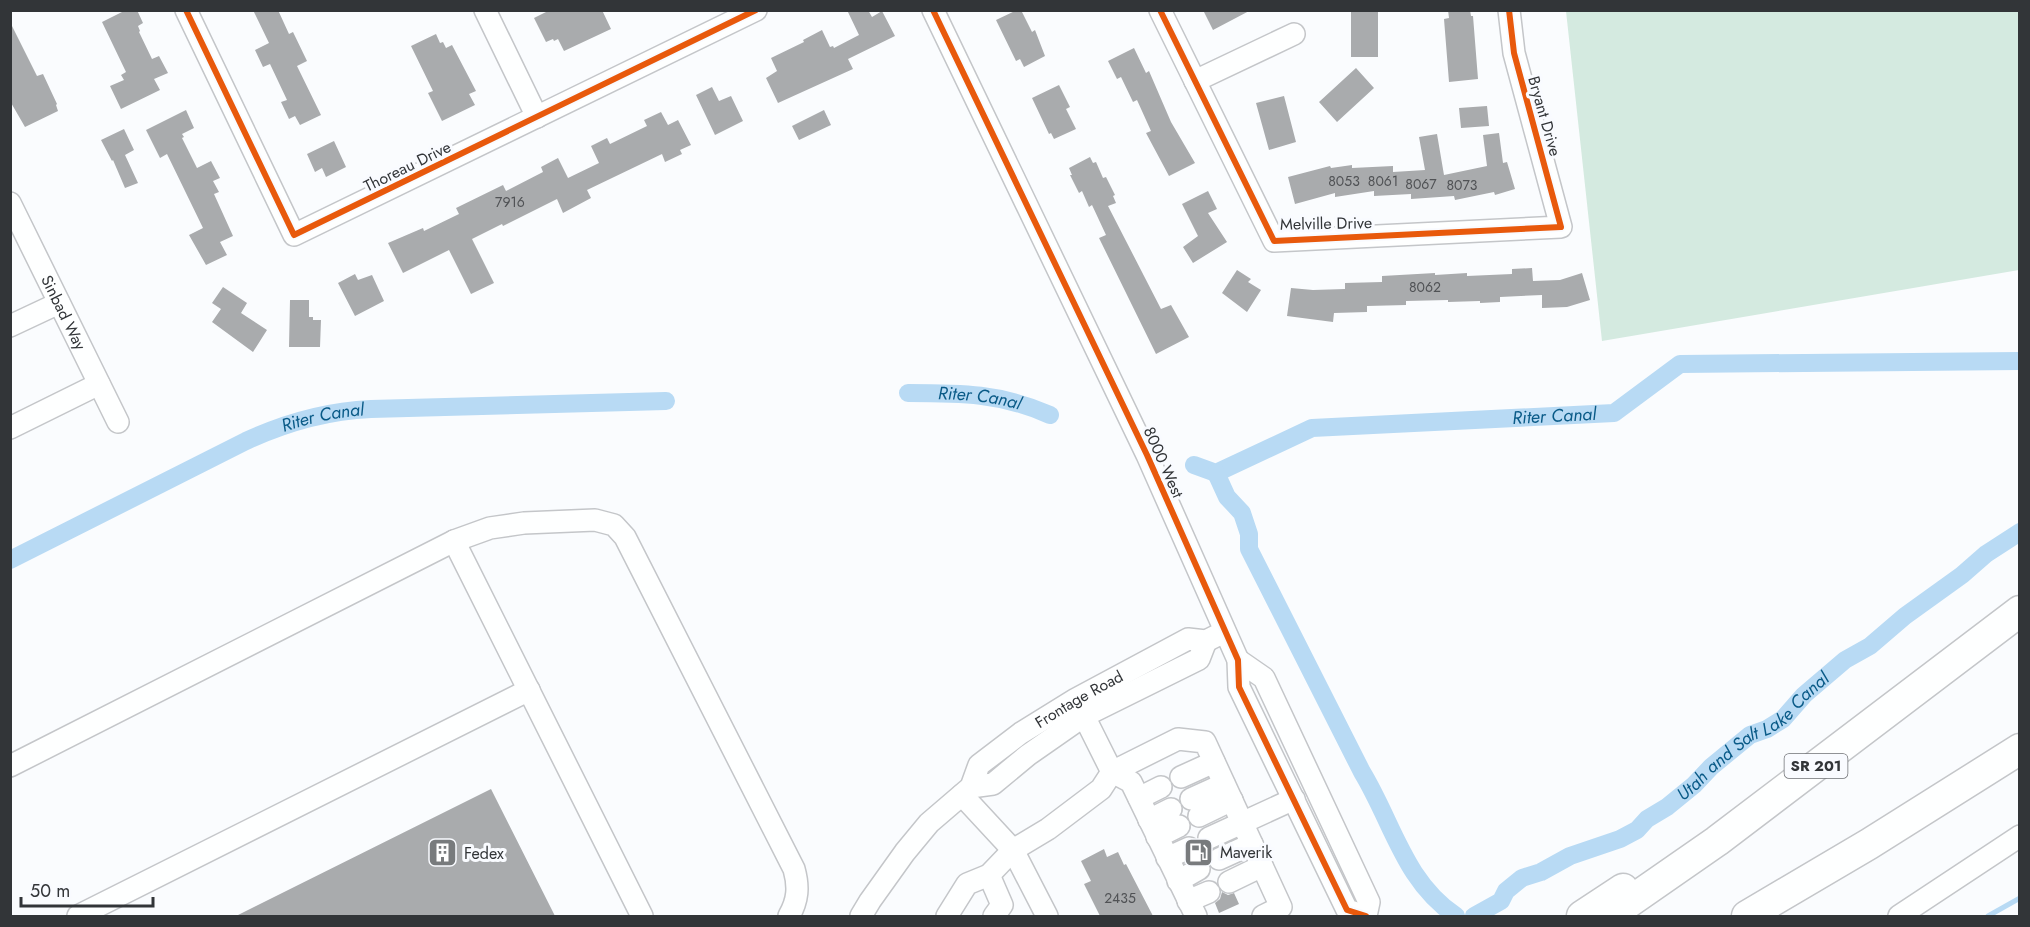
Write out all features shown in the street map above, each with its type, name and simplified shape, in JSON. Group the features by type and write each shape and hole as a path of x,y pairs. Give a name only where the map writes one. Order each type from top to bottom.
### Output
{"highway":[{"name":"SR 201","path":"1610,916 1670,875 2019,611"},
{"path":"1747,916 1869,844 2019,749"},
{"path":"1582,916 1728,816 1796,781"},
{"path":"1763,916 1787,894"}],"street":[{"name":"Thoreau Drive","path":"186,10 294,235 756,10"},
{"path":"485,10 537,117"},
{"name":"8000 West","path":"933,10 1142,446 1215,636 1238,660 1264,678 1369,902 1366,916 1347,910 1239,687 1238,660"},
{"name":"Melville Drive","path":"1160,10 1274,240 1561,227"},
{"name":"Bryant Drive","path":"1509,10 1514,53 1561,227"},
{"path":"1195,81 1294,34"},
{"name":"Sinbad Way","path":"10,203 118,422"},
{"path":"10,326 58,303"},
{"path":"10,428 99,384"},
{"path":"10,766 454,541 490,528 524,523 595,520 614,525 626,537 794,869 798,886 795,905 789,916"},
{"path":"454,541 642,916"},
{"name":"Frontage Road","path":"966,791 993,784 1028,755 1084,716 1199,659 1215,636"},
{"name":"Frontage Road","path":"861,916 905,852 929,823 966,791 979,765 1021,733 1067,705 1188,639 1215,636"},
{"path":"78,916 529,690"},
{"path":"1084,716 1112,772 1131,782 1192,909 1209,892"},
{"path":"947,916 967,884 989,875 1013,850 1048,829 1101,789 1112,772 1178,739 1205,742 1281,907 1263,916"},
{"path":"1181,777 1214,762"},
{"path":"1139,798 1161,787"},
{"path":"966,791 1013,850 1047,916"},
{"path":"1195,808 1228,792"},
{"path":"1209,838 1294,799"},
{"path":"1153,828 1175,817"},
{"path":"1899,916 2019,836"},
{"path":"1219,860 1252,844"},
{"path":"1167,858 1189,848"},
{"path":"1229,882 1262,866"},
{"path":"1178,880 1199,869"},
{"path":"989,875 1002,904 994,916"}],"green space":[{"path":"1566,11 2019,11 2019,270 1602,341"}],"building":[{"path":"126,10 137,10 143,23 138,26 139,32 152,59 159,56 168,73 154,79 160,90 121,109 110,86 124,80 121,75 126,72 102,22"},
{"path":"253,10 278,10 289,34 293,32 307,61 297,66 321,115 300,125 295,116 289,119 281,102 287,100 270,64 263,67 255,50 269,43"},
{"path":"550,10 602,10 611,29 564,51 558,39 546,42 534,18"},
{"path":"847,10 868,10 872,17 882,11 895,36 848,59 853,69 778,103 766,78 777,71 771,58 804,42 803,40 822,30 830,47 834,48 859,35"},
{"path":"1021,10 1032,32 1035,30 1045,56 1024,67 1020,59 1016,61 996,20"},
{"path":"1203,10 1251,10 1213,30"},
{"path":"1351,10 1378,10 1378,57 1351,57"},
{"path":"1448,10 1470,10 1473,16 1478,79 1449,82 1444,19 1449,18"},
{"path":"10,22 37,76 43,74 58,111 25,127 10,101"},
{"path":"436,34 440,43 443,42 446,48 452,45 476,91 469,94 475,105 442,121 428,93 433,91 411,46"},
{"path":"1134,48 1146,73 1149,71 1171,122 1195,163 1169,176 1146,133 1151,131 1137,100 1133,102 1121,77 1117,79 1108,61"},
{"path":"1356,68 1374,88 1337,122 1319,102"},
{"path":"1059,85 1070,107 1066,109 1076,129 1054,139 1051,133 1049,134 1032,98"},
{"path":"712,87 719,101 731,96 743,121 715,135 696,95"},
{"path":"1284,96 1296,142 1269,150 1256,103"},
{"path":"1487,106 1489,126 1461,128 1459,108"},
{"path":"186,110 194,128 182,134 184,137 182,138 197,168 211,161 220,178 213,181 219,192 214,194 233,236 220,242 227,255 206,265 189,235 203,228 167,154 160,158 146,130"},
{"path":"824,110 831,125 799,140 792,126"},
{"path":"661,112 668,125 678,120 691,145 680,150 682,154 665,162 662,154 587,190 591,198 563,213 557,199 472,239 494,283 471,294 449,250 403,273 388,243 423,228 424,231 459,214 456,208 503,185 506,191 543,172 541,167 558,158 568,178 599,163 591,146 607,138 610,144 647,126 644,120"},
{"path":"124,129 134,150 125,155 138,183 125,188 101,140"},
{"path":"1499,133 1503,163 1507,162 1515,189 1495,195 1494,192 1455,200 1454,196 1411,199 1411,194 1374,196 1374,191 1335,197 1335,193 1295,204 1288,177 1330,166 1331,168 1352,165 1352,168 1393,166 1393,172 1425,170 1419,137 1437,134 1444,175 1487,166 1483,135"},
{"path":"334,141 346,167 326,177 322,168 315,172 307,154"},
{"path":"1090,157 1093,163 1096,162 1103,178 1106,177 1115,195 1113,196 1116,203 1108,206 1161,309 1171,305 1189,337 1156,354 1099,238 1106,235 1092,205 1089,207 1082,191 1079,193 1070,175 1072,175 1069,168"},
{"path":"1208,191 1217,209 1208,213 1227,242 1193,263 1183,247 1198,236 1182,204"},
{"path":"1532,268 1533,281 1560,280 1582,273 1590,300 1567,307 1542,308 1542,295 1500,297 1500,302 1480,303 1480,301 1448,302 1448,300 1406,301 1406,305 1367,306 1367,312 1334,313 1333,322 1287,316 1291,288 1345,289 1345,283 1382,282 1382,276 1435,273 1435,275 1467,273 1467,276 1512,274 1512,269"},
{"path":"1237,270 1251,279 1248,282 1261,290 1247,312 1222,293"},
{"path":"355,274 358,280 372,275 384,301 355,316 338,283"},
{"path":"223,287 247,303 241,313 267,330 253,352 212,322 221,309 212,303"},
{"path":"290,300 309,300 309,317 313,317 313,320 321,320 320,347 289,347"},
{"name":"Fedex","path":"491,789 555,916 236,916"},
{"path":"1104,849 1107,857 1118,852 1153,916 1100,916 1084,884 1091,881 1081,861"},
{"path":"1222,892 1228,895 1234,893 1239,904 1219,913 1215,903 1220,899"}],"waterway":[{"name":"Riter Canal","path":"1194,465 1216,473 1312,428 1614,413 1680,364 2020,361"},
{"name":"Riter Canal","path":"908,393 963,394 998,398 1050,415"},
{"name":"Riter Canal","path":"10,560 246,441 307,419 339,412 371,409 666,401"},
{"path":"1216,473 1227,497 1242,513 1249,534 1249,549 1401,850 1424,886 1438,902 1456,916"},
{"name":"Utah and Salt Lake Canal","path":"1474,916 1501,901 1506,891 1522,878 1541,872 1570,856 1620,839 1637,830 1647,819 1667,807 1694,785 1711,767 1750,735 1767,729 1783,719 1804,695 1845,660 1870,646 1986,554 2020,532"},
{"path":"1988,916 2020,898"}],"cycle path":[{"path":"186,10 294,235 756,10"},
{"path":"933,10 1147,455 1238,660 1239,687 1347,910 1366,916"},
{"path":"1160,10 1274,241 1561,227 1514,53 1509,10"}],"place":[{"name":"Maverik","path":"1199,852"},
{"name":"Fedex","path":"443,853"}]}
